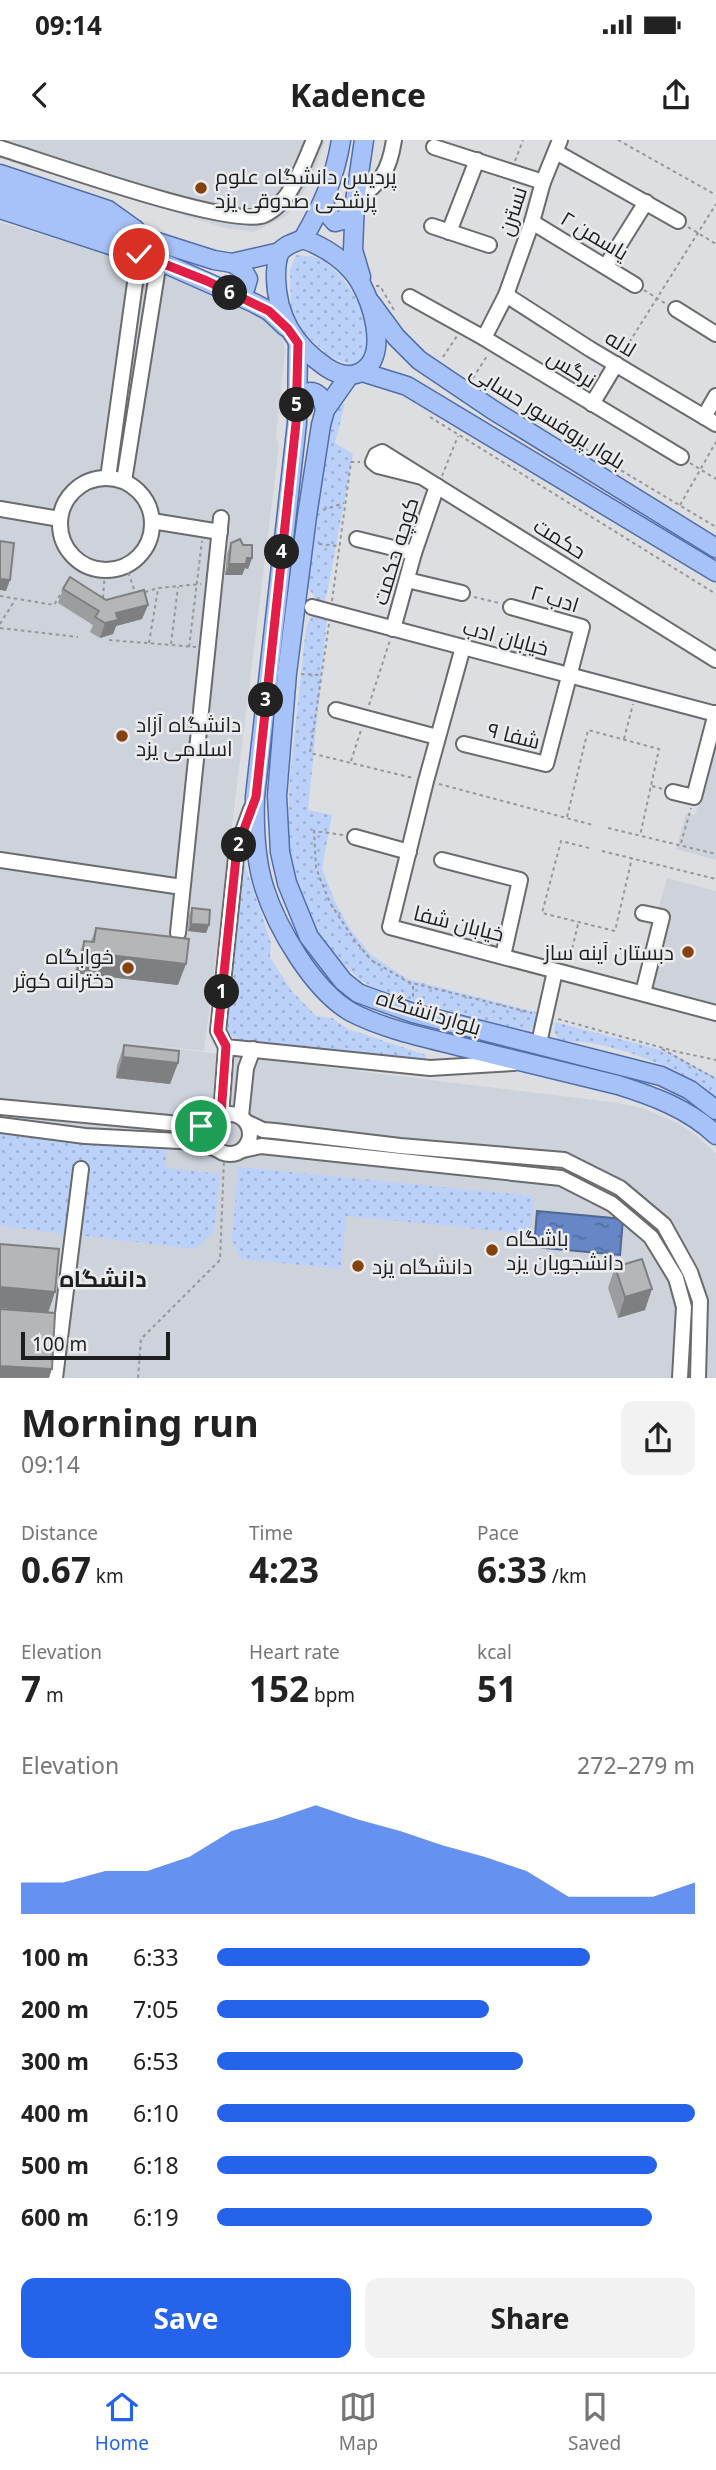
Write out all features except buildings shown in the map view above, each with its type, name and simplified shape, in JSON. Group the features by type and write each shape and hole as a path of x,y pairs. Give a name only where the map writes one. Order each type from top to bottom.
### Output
{"main road":[{"path":"303,240 324,201 337,168 341,140"},
{"path":"355,374 372,363 376,348 375,322 353,250 354,206 364,140"},
{"path":"0,174 108,210 159,261 269,311 312,357 333,371 407,386 716,572"},
{"path":"0,192 145,247"},
{"path":"324,201 327,213 335,222 343,220 354,206"},
{"path":"0,208 145,247 232,263 242,269 248,279 246,289 234,295"},
{"path":"232,263 280,252 290,244 303,240 319,245 340,259 354,273 367,295"},
{"path":"280,252 276,268 277,294 293,336"},
{"name":"بلوار پروفسور حسابی","path":"367,295 396,337 419,359 493,410 716,548"},
{"name":"بلواردانشگاه","path":"293,336 297,401 295,437 256,797 256,837 265,887 295,950 333,998 351,1011 402,1032 650,1095 682,1111 716,1135"},
{"path":"407,386 401,376 403,367 411,360 419,359"},
{"name":"بلواردانشگاه","path":"355,374 325,410 307,516 276,796 276,825 287,883 309,937 334,971 358,993 413,1013 661,1076 690,1090 716,1110"},
{"path":"297,401 303,393 317,393 324,401 325,410"}],"street":[{"path":"0,148 188,206 230,216 253,218 264,215 288,193 314,140"},
{"path":"354,206 376,187 385,174 394,140"},
{"path":"558,146 678,221"},
{"name":"نسترن","path":"506,295 543,182 558,146"},
{"path":"435,147 543,182"},
{"path":"449,232 477,160"},
{"path":"606,267 646,202"},
{"name":"یاسمن ۲","path":"532,222 635,285"},
{"path":"432,226 489,245"},
{"path":"108,478 145,247"},
{"path":"124,481 159,261"},
{"path":"489,341 506,295"},
{"name":"لاله","path":"506,295 710,421"},
{"name":"نرگس","path":"410,297 489,341 681,457"},
{"path":"676,309 716,334"},
{"path":"592,404 615,364"},
{"path":"710,421 716,396"},
{"name":"حکمت","path":"378,457 438,486 716,660"},
{"path":"108,478 124,481 141,493 151,511 151,537 145,550 134,562 106,571 90,568 77,560 67,549 61,535 60,519 68,498 85,483 108,478"},
{"name":"کوچه حکمت","path":"393,629 414,553 438,486"},
{"path":"0,509 60,519"},
{"path":"152,521 204,530 221,525 178,933"},
{"path":"357,539 414,553"},
{"path":"293,628 312,607 301,592 299,580"},
{"path":"407,580 463,593"},
{"name":"خیابان ادب","path":"312,607 716,714"},
{"name":"ادب ۲","path":"511,607 582,627 570,676"},
{"name":"خیابان شفا","path":"463,647 437,737 390,927 716,1013"},
{"name":"شفا ۹","path":"464,744 547,764 570,676"},
{"path":"337,710 437,737"},
{"path":"673,792 694,797 716,714"},
{"path":"220,1152 211,1141 210,1131 217,1119 226,1046 218,1031 237,848 256,797"},
{"path":"355,837 409,852"},
{"path":"0,860 183,887"},
{"path":"442,860 520,880 503,956"},
{"path":"643,913 662,918 643,993"},
{"path":"538,1043 561,972"},
{"path":"226,1046 430,1068 524,1063"},
{"path":"243,1150 251,1133 244,1120 246,1068 253,1049"},
{"path":"0,1107 201,1126 231,1114 263,1130 400,1146 564,1160 620,1188 664,1225 690,1272 701,1301 698,1378"},
{"path":"85,1136 86,1115"},
{"path":"0,1125 85,1136 198,1142 234,1155 261,1146 561,1178 612,1204 651,1237 676,1278 684,1307 680,1378"},
{"path":"397,1162 400,1146"},
{"path":"55,1378 54,1325 81,1170"}],"path":[{"path":"511,172 523,140"},
{"path":"618,140 716,195"},
{"path":"615,364 716,204"},
{"path":"698,233 716,244"},
{"path":"635,285 676,309"},
{"path":"367,295 380,286 399,319"},
{"path":"441,361 463,327"},
{"path":"472,380 489,341"},
{"path":"517,408 716,527"},
{"path":"424,413 716,594"},
{"path":"438,486 459,435"},
{"path":"680,506 716,442"},
{"path":"378,457 351,463 310,753 593,825"},
{"path":"681,457 716,479"},
{"path":"307,516 345,502"},
{"path":"188,647 204,530"},
{"path":"304,542 339,546"},
{"path":"126,566 136,595"},
{"path":"102,602 106,571"},
{"path":"129,597 158,588 215,582"},
{"path":"171,645 178,586"},
{"path":"0,596 54,605 64,588"},
{"path":"149,643 158,588"},
{"path":"463,593 511,607"},
{"path":"0,624 16,599"},
{"path":"0,628 78,637"},
{"path":"351,762 393,629"},
{"path":"109,640 208,648"},
{"path":"288,673 321,675"},
{"path":"624,740 636,693"},
{"path":"567,818 588,730 659,749 639,836"},
{"path":"681,846 694,797"},
{"path":"608,828 716,854"},
{"path":"589,848 561,841 542,913 615,931 632,858"},
{"path":"603,851 716,879"},
{"path":"561,972 579,922"},
{"path":"545,1016 716,1060"},
{"path":"656,1046 716,1079"},
{"path":"138,1378 141,1339 220,1261 220,1152"}],"shaded area":[{"name":"پردیس دانشگاه علوم پزشکی صدوقی یزد","path":"0,140 326,140 299,200 285,217 254,232 225,228 0,158"},
{"path":"0,222 131,262 135,273 163,284 168,272 262,318 283,337 285,352 276,436 279,446 204,1051 114,1041 618,1103 642,1108 679,1124 716,1154 716,1378 0,1378"},
{"path":"296,255 318,258 328,264 350,288 359,303 368,334 367,348 360,360 352,365 330,357 303,332 291,309 290,270"},
{"path":"339,404 345,404 335,443 353,454 324,601 317,600 306,585 328,430"},
{"path":"312,616 327,620 308,810 332,815 322,868 336,904 350,929 370,954 407,979 543,1014 529,1033 389,994 361,981 334,955 314,925 298,887 288,839 289,786 305,637"},
{"path":"716,741 716,860 676,849 686,813 695,815"},
{"path":"245,865 271,943 270,957 291,990 316,1016 332,1018 348,1029 426,1055 425,1061 239,1040 228,1033 224,1024"},
{"name":"دبستان آینه ساز","path":"667,878 716,891 716,1008 654,994 649,988 670,917 657,914"},
{"path":"555,1022 669,1052 716,1078 716,1097 672,1070 625,1051 591,1043 559,1040 554,1031"},
{"path":"0,1131 167,1149 165,1168 220,1174 214,1231 195,1249 0,1226"},
{"path":"238,1167 534,1196 530,1234 346,1216 341,1269 241,1259 232,1239"}],"water":[{"path":"537,1211 623,1219 620,1255 534,1247"}],"place":[{"name":"پردیس دانشگاه علوم پزشکی صدوقی یزد","path":"201,188"},
{"name":"دانشگاه آزاد اسلامی یزد","path":"122,736"},
{"name":"دبستان آینه ساز","path":"688,952"},
{"name":"خوابگاه دخترانه کوثر","path":"128,968"},
{"name":"باشگاه دانشجویان یزد","path":"492,1250"},
{"name":"دانشگاه یزد","path":"358,1266"}],"district":[{"name":"دانشگاه","path":"103,1278"}],"route":[{"path":"139,254 207,281 269,311 298,343 296,423 256,797 237,848 218,1031 226,1046 221,1115 214,1122 201,1126"}]}
